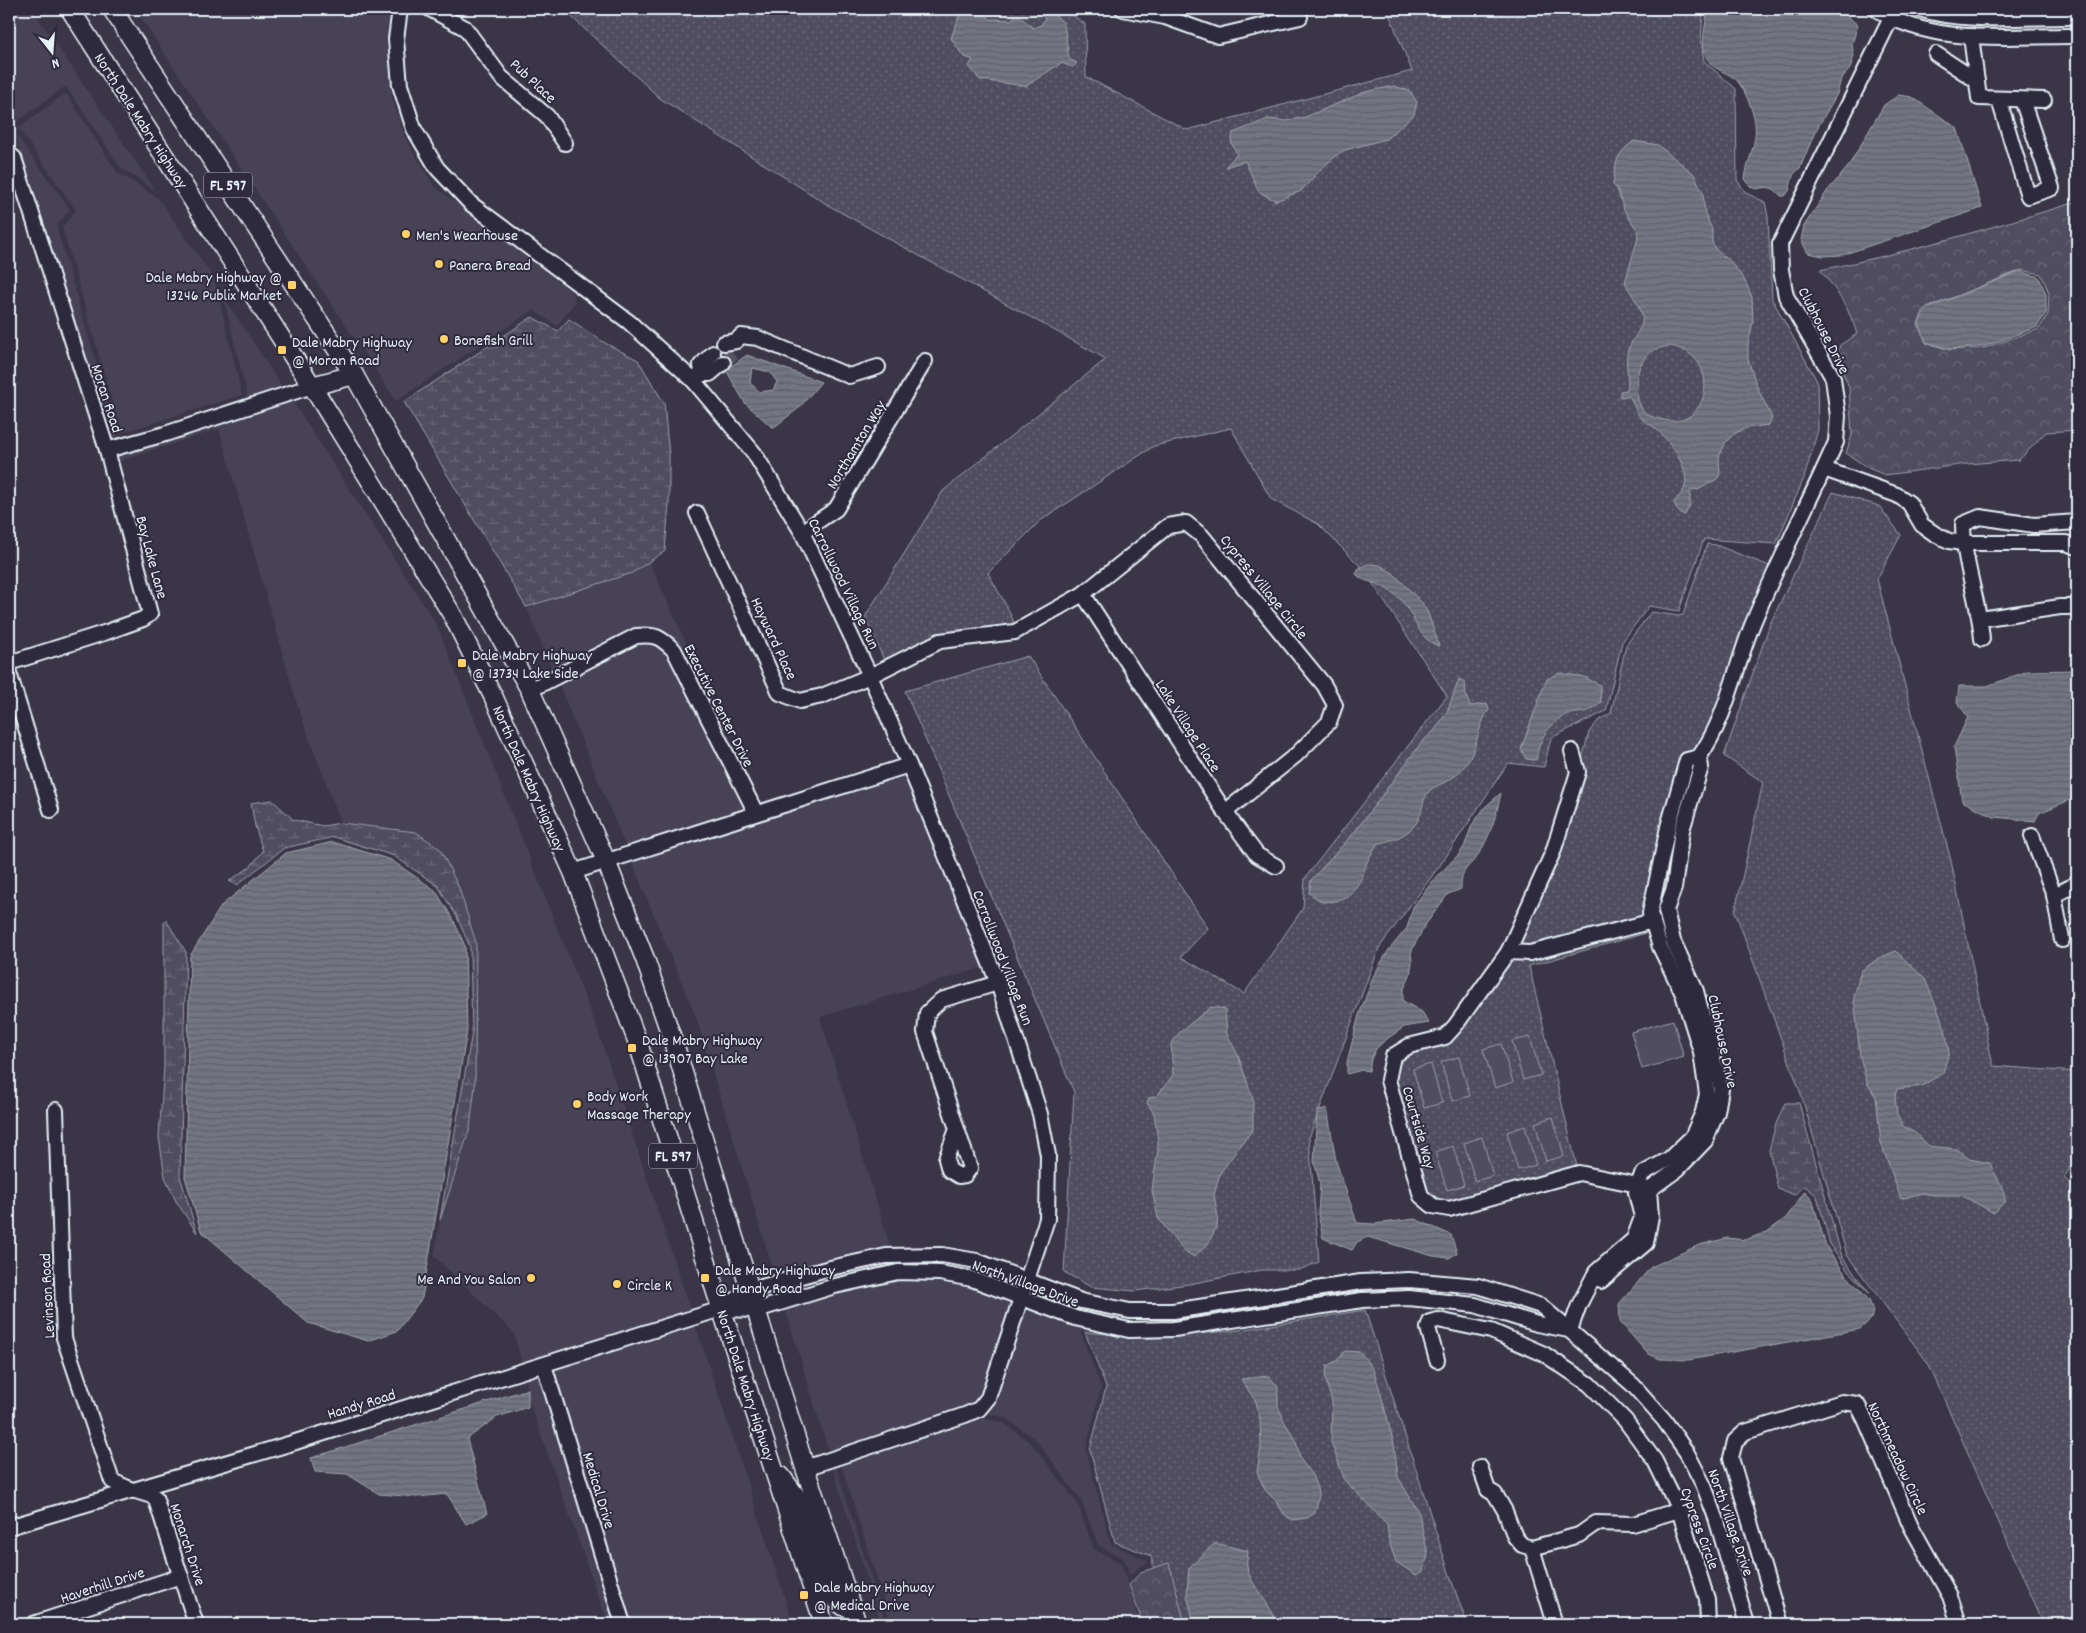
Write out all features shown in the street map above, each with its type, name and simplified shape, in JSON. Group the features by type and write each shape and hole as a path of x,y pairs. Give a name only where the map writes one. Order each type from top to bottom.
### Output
{"main road":[{"name":"North Dale Mabry Highway","path":"70,9 312,386 453,616 494,698 573,872 638,1043 721,1308 774,1466 784,1505 824,1624"},
{"name":"North Dale Mabry Highway","path":"112,9 350,368 530,690 606,861 645,959 678,1053 804,1468 857,1624"},
{"path":"312,386 350,368"},
{"path":"774,1466 798,1500 830,1594 843,1606 851,1607"}],"street":[{"name":"Carrollwood Village Run","path":"400,9 396,39 400,85 414,129 437,168 471,204 629,322 698,377 754,453 802,532 910,765 998,984 1040,1114 1048,1155 1047,1219 988,1398 979,1409 965,1415 804,1468"},
{"name":"Pub Place","path":"430,9 465,28 501,77 547,116 565,143"},
{"path":"1123,9 1165,17 1218,36 1300,18"},
{"path":"1876,9 1895,14 1934,32 1971,36 2072,36 2069,14 1969,17 1936,14 1920,9"},
{"name":"Clubhouse Drive","path":"1699,757 1687,760 1668,827 1650,913 1660,947 1682,994 1701,1052 1707,1094 1703,1112 1692,1137 1669,1159 1642,1174 1644,1187 1678,1169 1705,1141 1717,1112 1720,1089 1696,991 1673,941 1666,910 1674,888 1682,830 1701,767 1699,757 1713,734 1741,652 1760,606 1836,442 1838,428 1832,378 1786,296 1781,270 1780,244 1895,14"},
{"path":"1971,36 1979,98 2044,100"},
{"path":"1936,54 1977,81"},
{"path":"1999,100 2028,196 2052,188 2022,100"},
{"name":"Moran Road","path":"9,154 14,158 107,450 165,434 312,386"},
{"path":"731,345 741,336 758,338 849,376 878,367"},
{"path":"698,377 710,374 718,358"},
{"name":"Northamton Way","path":"802,532 836,509 925,361"},
{"name":"Bay Lake Lane","path":"9,663 107,632 143,619 150,614 107,450"},
{"path":"1824,469 1897,495 1909,503 1922,525 1949,541 2066,543 2077,547"},
{"name":"Hayward Place","path":"697,513 780,692 800,701 822,696 870,676 940,641 1015,632 1025,627"},
{"path":"1982,639 1980,619 1963,542 1963,524 1980,517 2034,525 2077,522"},
{"name":"Cypress Village Circle","path":"1025,627 1083,594 1168,526 1186,523 1202,536 1324,685 1335,705 1330,722 1296,755 1225,812"},
{"name":"Lake Village Place","path":"1083,594 1225,812 1257,855 1276,866"},
{"path":"1980,619 2060,607 2077,607"},
{"name":"Executive Center Drive","path":"530,690 636,636 649,634 661,638 674,650 756,813"},
{"path":"9,673 51,810"},
{"name":"Courtside Way","path":"1572,751 1578,772 1553,852 1508,952 1445,1037 1409,1046 1393,1056 1388,1080 1421,1196 1433,1206 1449,1209 1579,1173 1644,1187"},
{"path":"573,872 910,765"},
{"path":"1668,827 1682,830"},
{"path":"2032,836 2054,895 2062,940"},
{"path":"2054,895 2077,882"},
{"path":"1508,952 1530,953 1653,921"},
{"path":"957,1129 925,1032 927,1013 941,1000 998,984"},
{"name":"Levinson Road","path":"56,1110 64,1338 112,1480 132,1490"},
{"path":"1570,1330 1578,1305 1596,1272 1634,1239 1642,1217 1636,1193 1644,1187"},
{"name":"North Village Drive","path":"721,1308 750,1290 830,1268 886,1256 942,1255 976,1261 1081,1301 1130,1312 1173,1311 1361,1282 1410,1280 1478,1286 1541,1306 1633,1385 1664,1420 1687,1453 1704,1486 1716,1518 1747,1624"},
{"path":"886,1256 887,1275"},
{"name":"North Village Drive","path":"721,1308 757,1310 835,1286 898,1272 940,1273 972,1279 1075,1318 1129,1330 1174,1329 1362,1300 1409,1298 1475,1304 1537,1324 1570,1330"},
{"name":"Handy Road","path":"9,1527 544,1365 721,1308"},
{"name":"Cypress Circle","path":"1436,1360 1428,1328 1430,1322 1438,1320 1491,1331 1544,1354 1589,1384 1625,1420 1655,1462 1679,1510 1707,1599 1708,1624"},
{"name":"Medical Drive","path":"544,1365 623,1624"},
{"name":"Northmeadow Circle","path":"1780,1624 1731,1458 1735,1441 1745,1432 1842,1402 1857,1404 1865,1419 1911,1526 1950,1596 1959,1624"},
{"path":"1480,1468 1488,1490 1495,1494 1505,1511 1515,1537 1522,1545 1532,1548 1579,1535 1596,1523 1633,1524 1679,1510"},
{"name":"Monarch Drive","path":"132,1490 155,1497 196,1624"},
{"path":"1532,1548 1555,1624"},
{"name":"Haverhill Drive","path":"33,1624 181,1576"}],"shaded area":[{"path":"9,9 32,9 155,190 121,168 67,88 63,88 15,123 13,130 9,131 9,23 11,19"},
{"path":"135,9 391,9 386,39 392,97 406,140 434,186 573,293 575,302 557,326 533,310 396,401"},
{"path":"1946,9 2058,9 2058,10 1969,11"},
{"path":"66,93 117,172 158,198 214,278 242,395 121,433 62,227 76,210 18,128"},
{"path":"15,133 70,209 58,224 57,229 118,437 122,438 246,399 247,394 223,296 283,388 110,443 41,226"},
{"path":"291,399 437,625 597,1028 691,1311 522,1365 514,1333 434,1256 440,1220 470,1128 477,994 476,943 459,888 440,849 416,832 341,823 299,711 219,429 116,462 114,455"},
{"path":"649,561 760,805 679,648 665,633 648,628 633,630 552,668 526,607 632,573"},
{"path":"649,641 659,644 670,654 748,809 626,848 557,680 638,642"},
{"path":"906,772 985,967 820,1017 891,1249 881,1249 775,1276 696,1017 631,860"},
{"path":"899,1278 940,1280 971,1285 1014,1301 983,1394 975,1403 963,1409 829,1453 785,1308 836,1292"},
{"path":"1026,1306 1083,1327 1081,1333 1101,1387 1086,1450 1111,1544 1147,1560 1148,1564 1139,1567 1130,1576 1124,1559 1098,1545 1081,1500 1036,1440 1006,1418 984,1412 993,1400"},
{"path":"695,1324 793,1624 629,1624 551,1369"},
{"path":"541,1373 617,1624 608,1624 528,1398 525,1378"},
{"path":"984,1418 1004,1423 1032,1444 1077,1503 1094,1549 1121,1563 1140,1624 891,1624 840,1461"},
{"path":"835,1464 886,1624 881,1624 832,1465"}],"green space":[{"path":"563,9 938,9 943,12 947,9 1063,9 1085,24 1086,77 1187,130 1412,71 1387,9 1698,9 1703,14 1701,39 1704,61 1736,89 1737,180 1746,193 1765,202 1768,217 1772,299 1817,381 1818,430 1804,478 1776,544 1704,539 1679,611 1649,606 1622,642 1606,711 1551,738 1544,767 1508,763 1443,861 1379,948 1309,1138 1319,1262 1299,1270 1262,1270 1189,1284 1135,1291 1091,1287 1064,1272 1074,1092 905,691 1028,656 1208,928 1181,957 1244,994 1303,908 1305,878 1447,696 1363,569 1318,524 1271,499 1231,428 1154,446 1040,521 988,573 1016,627 975,628 943,633 884,660 865,617 943,491 1106,359 833,208 661,99"},
{"path":"2077,202 2077,430 2046,432 2019,460 1967,464 1885,475 1868,468 1846,453 1852,435 1849,387 1836,357 1840,345 1857,334 1842,300 1820,270 1917,248","holes":["2021,270 2041,274 2049,293 2048,314 2039,329 1984,348 1950,350 1926,343 1918,324 1924,309"]},
{"path":"532,317 558,331 569,319 605,343 638,360 664,403 669,456 669,504 665,551 632,573 526,607 404,402"},
{"path":"1833,492 1879,506 1901,535 1877,579 1951,861 1993,1066 2077,1072 2077,1156 2064,1178 2077,1189 2077,1624 2044,1624 1928,1363 1847,1255 1802,1097 1735,911 1763,782 1724,756 1770,624"},
{"path":"1707,544 1716,545 1772,567 1761,588 1736,650 1708,731 1663,820 1646,917 1529,947 1517,946 1581,763 1589,732 1598,721 1611,713 1626,645 1651,612 1683,615"},
{"path":"272,800 294,820 323,826 341,823 416,832 440,849 459,888 476,943 475,1085 470,1128 440,1220 472,1032 470,947 457,917 438,886 394,856 334,837 284,848 237,885 229,881 250,867 263,851 255,826 251,803"},
{"path":"166,920 186,952 180,1176 197,1233 176,1201 165,1177 159,1137 164,1066 164,922"},
{"path":"1649,929 1650,932 1529,966 1577,1167 1448,1203 1435,1200 1426,1192 1394,1080 1398,1061 1412,1052 1447,1043 1511,958"},
{"path":"1673,1020 1684,1057 1642,1069 1631,1032"},
{"path":"1530,1037 1541,1075 1523,1080 1512,1041"},
{"path":"1501,1044 1513,1082 1495,1088 1483,1049"},
{"path":"1459,1057 1470,1096 1452,1101 1441,1062"},
{"path":"1431,1064 1442,1103 1424,1108 1413,1069"},
{"path":"1785,1103 1799,1103 1842,1257 1869,1293 1848,1271 1830,1244 1817,1196 1805,1186 1795,1195 1778,1189 1769,1150 1776,1124"},
{"path":"1553,1117 1564,1156 1546,1161 1535,1123"},
{"path":"1525,1126 1536,1165 1518,1170 1507,1132"},
{"path":"1482,1137 1493,1176 1475,1181 1464,1143"},
{"path":"1453,1146 1464,1185 1447,1190 1435,1152"},
{"path":"1365,1310 1467,1624 1166,1624 1151,1556 1115,1542 1090,1450 1106,1387 1085,1332 1148,1338 1240,1330"},
{"path":"1169,1563 1185,1624 1143,1624 1129,1585 1141,1572"}],"water":[{"path":"962,9 980,9 990,19 1011,20 1017,14 1033,28 1041,25 1045,19 1036,9 1048,9 1064,23 1069,59 1077,63 1073,67 1061,63 1026,86 980,80 969,66 973,60 963,56 951,38"},
{"path":"1707,9 1838,9 1858,25 1852,44 1854,56 1850,69 1841,79 1837,94 1815,132 1800,168 1793,175 1789,191 1785,196 1781,196 1770,188 1756,189 1751,187 1745,179 1754,144 1756,130 1754,118 1748,99 1741,86 1734,78 1713,66 1707,59 1703,37"},
{"path":"1394,86 1410,91 1417,102 1414,115 1386,139 1342,151 1323,167 1301,191 1276,201 1259,192 1245,161 1225,167 1237,154 1231,142 1233,133 1268,119 1287,121 1305,117 1365,92"},
{"path":"1899,95 1912,97 1957,128 1982,208 1842,255 1823,256 1808,253 1801,240 1804,226 1828,190 1848,167 1884,105"},
{"path":"1634,141 1658,145 1694,174 1703,193 1705,214 1712,229 1712,242 1716,250 1729,260 1744,279 1752,297 1753,322 1748,344 1748,359 1757,387 1772,418 1769,425 1746,428 1734,434 1725,443 1719,457 1720,474 1717,479 1698,490 1690,491 1690,505 1685,515 1679,512 1674,502 1683,491 1686,481 1678,456 1661,433 1640,417 1629,396 1620,397 1620,391 1627,390 1628,350 1640,329 1642,321 1640,309 1625,282 1638,238 1637,230 1624,210 1617,189 1613,185 1617,160 1627,146","holes":["1670,346 1687,352 1698,363 1704,377 1704,391 1700,405 1691,415 1677,421 1660,419 1647,414 1638,400 1636,385 1642,362 1652,351 1661,348"]},
{"path":"2020,271 2039,277 2046,294 2046,313 2037,327 1985,346 1950,349 1926,342 1919,323 1926,309"},
{"path":"747,355 821,382 799,408 773,428 745,403 726,370","holes":["752,368 770,372 777,382 773,390 760,392 750,383"]},
{"path":"1368,564 1380,565 1394,574 1422,603 1428,613 1439,646 1425,638 1398,597 1383,587 1356,574 1358,569"},
{"path":"2077,670 2077,797 2039,813 2035,821 1994,817 1962,801 1954,747 1968,717 1957,702 1959,686 1987,686 2028,671"},
{"path":"1559,673 1584,677 1600,685 1601,702 1589,711 1568,714 1562,717 1549,728 1543,737 1536,760 1526,759 1521,749 1546,680"},
{"path":"1459,679 1465,682 1466,696 1470,706 1487,704 1489,710 1482,721 1469,760 1454,777 1430,791 1413,827 1403,835 1377,844 1367,862 1362,878 1350,895 1336,901 1322,902 1309,893 1311,880 1353,834 1422,742 1435,730 1447,712"},
{"path":"1501,793 1490,831 1480,852 1464,872 1461,889 1448,894 1426,924 1411,953 1410,975 1403,991 1403,1001 1422,1012 1429,1023 1404,1027 1376,1049 1371,1059 1369,1071 1362,1070 1347,1074 1347,1062 1359,1015 1374,975 1388,951 1407,928 1413,907 1432,882 1459,854 1464,847 1472,825 1485,807"},
{"path":"333,842 391,860 435,890 453,919 465,946 467,1031 422,1298 397,1331 368,1341 308,1323 201,1231 185,1177 190,956 222,905 286,853"},
{"path":"1896,951 1925,979 1945,1028 1949,1052 1943,1073 1922,1086 1897,1089 1895,1096 1897,1114 1903,1126 1915,1133 1929,1146 1956,1149 1969,1159 1990,1163 2005,1196 2005,1201 1994,1213 1961,1195 1922,1193 1901,1199 1881,1143 1876,1097 1867,1083 1860,1057 1854,997 1861,971 1879,958"},
{"path":"1211,1007 1225,1009 1227,1034 1238,1055 1253,1099 1253,1129 1220,1173 1214,1195 1218,1217 1217,1226 1208,1244 1194,1257 1183,1250 1158,1218 1152,1190 1158,1141 1154,1113 1147,1103 1149,1098 1157,1096 1173,1075 1171,1044 1180,1032"},
{"path":"1327,1108 1336,1161 1357,1223 1374,1224 1415,1219 1451,1235 1457,1253 1449,1258 1433,1256 1368,1237 1357,1242 1352,1250 1323,1238 1318,1214 1320,1184 1314,1161 1317,1111"},
{"path":"1805,1191 1812,1199 1826,1246 1845,1274 1869,1300 1873,1311 1871,1319 1860,1329 1689,1360 1660,1359 1647,1353 1620,1322 1619,1304 1651,1267 1699,1245 1728,1238 1745,1240 1767,1232 1786,1218"},
{"path":"1345,1351 1360,1352 1373,1369 1394,1444 1398,1477 1419,1513 1428,1555 1423,1571 1416,1575 1396,1562 1389,1541 1387,1524 1345,1481 1331,1442 1332,1402 1325,1378 1327,1366 1338,1360"},
{"path":"1269,1376 1278,1387 1278,1406 1285,1423 1295,1438 1301,1460 1313,1477 1319,1495 1315,1513 1307,1518 1292,1520 1284,1514 1276,1501 1265,1490 1257,1472 1261,1446 1260,1419 1256,1402 1241,1379"},
{"path":"528,1389 528,1407 497,1417 467,1439 487,1514 466,1524 447,1494 417,1497 379,1494 347,1474 315,1472 311,1458"},
{"path":"1215,1543 1248,1551 1247,1565 1249,1575 1274,1616 1276,1624 1194,1624 1187,1594 1189,1568"}],"tunnel":[{"path":"723,363 733,353"}],"place":[{"name":"Men's Wearhouse","path":"406,234"},
{"name":"Panera Bread","path":"439,264"},
{"name":"Dale Mabry Highway @ 13246 Publix Market","path":"292,285"},
{"name":"Bonefish Grill","path":"444,339"},
{"name":"Dale Mabry Highway @ Moran Road","path":"282,350"},
{"name":"Dale Mabry Highway @ 13734 Lake Side","path":"462,663"},
{"name":"Dale Mabry Highway @ 13907 Bay Lake","path":"632,1048"},
{"name":"Body Work Massage Therapy","path":"577,1104"},
{"name":"Me And You Salon","path":"531,1278"},
{"name":"Dale Mabry Highway @ Handy Road","path":"705,1278"},
{"name":"Circle K","path":"617,1284"},
{"name":"Dale Mabry Highway @ Medical Drive","path":"804,1595"}]}
